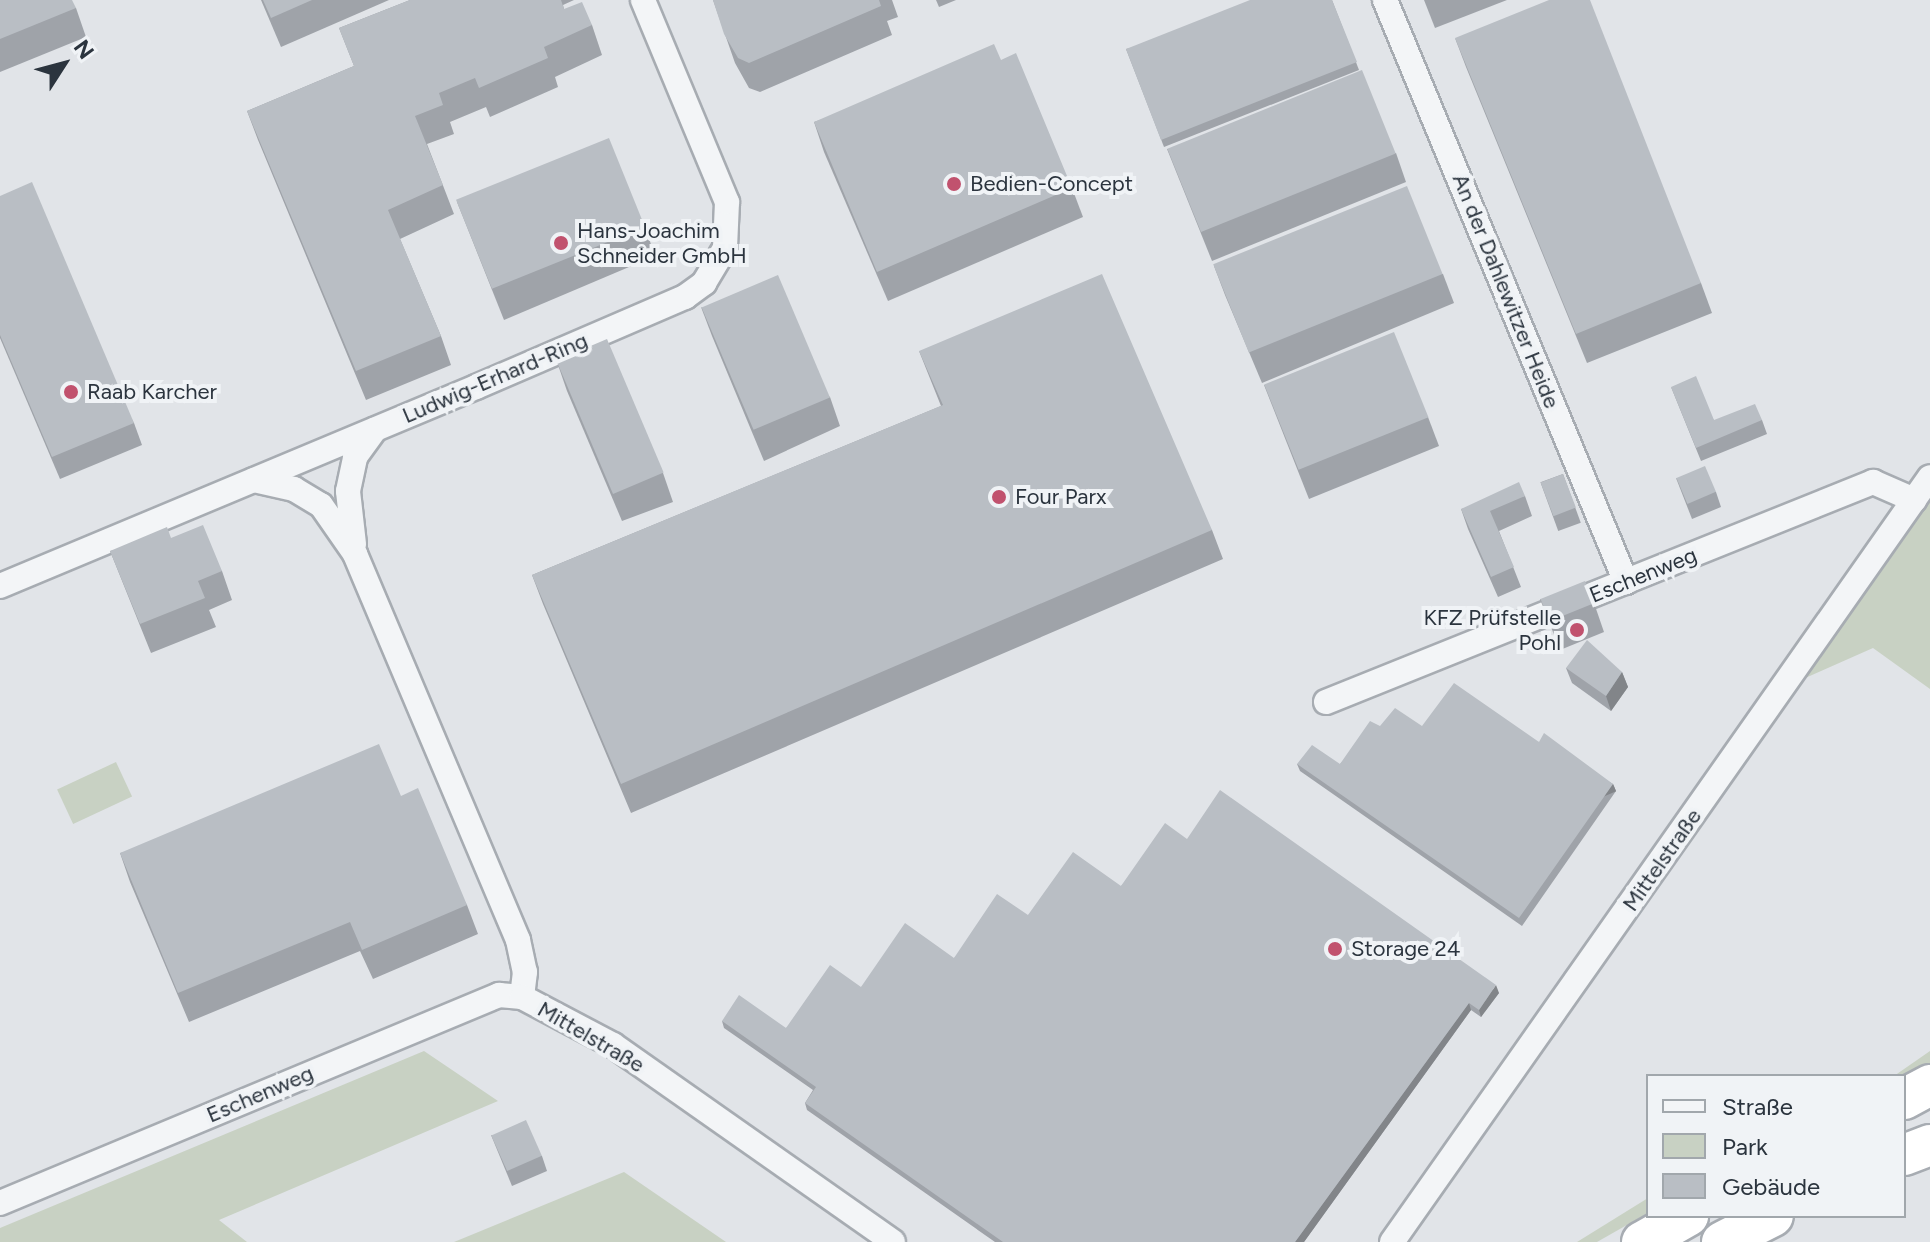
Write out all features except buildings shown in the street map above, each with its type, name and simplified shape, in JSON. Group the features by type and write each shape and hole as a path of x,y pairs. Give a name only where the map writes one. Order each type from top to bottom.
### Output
{"highway":[{"path":"1906,1098 1930,1085"},
{"path":"1906,1115 1930,1106"},
{"path":"1906,1154 1930,1145"},
{"path":"1642,1242 1684,1218"},
{"path":"1722,1242 1769,1218"}],"street":[{"name":"Ludwig-Erhard-Ring","path":"0,586 685,297 716,266 729,232 727,202 643,0"},
{"name":"An der Dahlewitzer Heide","path":"1385,0 1626,582"},
{"name":"Mittelstraße","path":"355,554 348,491 355,457 375,429"},
{"name":"Mittelstraße","path":"1392,1242 1930,477"},
{"name":"Mittelstraße","path":"254,480 294,489 321,505 355,554 518,940 525,972 522,997 613,1045 893,1242"},
{"name":"Eschenweg","path":"1326,702 1873,482 1914,500"},
{"name":"Eschenweg","path":"0,1203 478,1001 522,997"}],"green space":[{"path":"1930,496 1930,689 1873,648 1803,679"},
{"path":"116,762 132,796 73,824 57,789"},
{"path":"424,1051 498,1101 219,1220 247,1242 0,1242 0,1228"},
{"path":"1930,1051 1930,1074 1906,1087 1906,1074 1897,1074"},
{"path":"624,1172 726,1242 454,1242"},
{"path":"1646,1199 1646,1214 1597,1242 1577,1242"}],"place":[{"name":"Bedien-Concept","path":"954,184"},
{"name":"Hans-Joachim Schneider GmbH","path":"561,243"},
{"name":"Raab Karcher","path":"71,392"},
{"name":"Four Parx","path":"999,497"},
{"name":"KFZ Prüfstelle Pohl","path":"1577,630"},
{"name":"Storage 24","path":"1335,949"}]}
